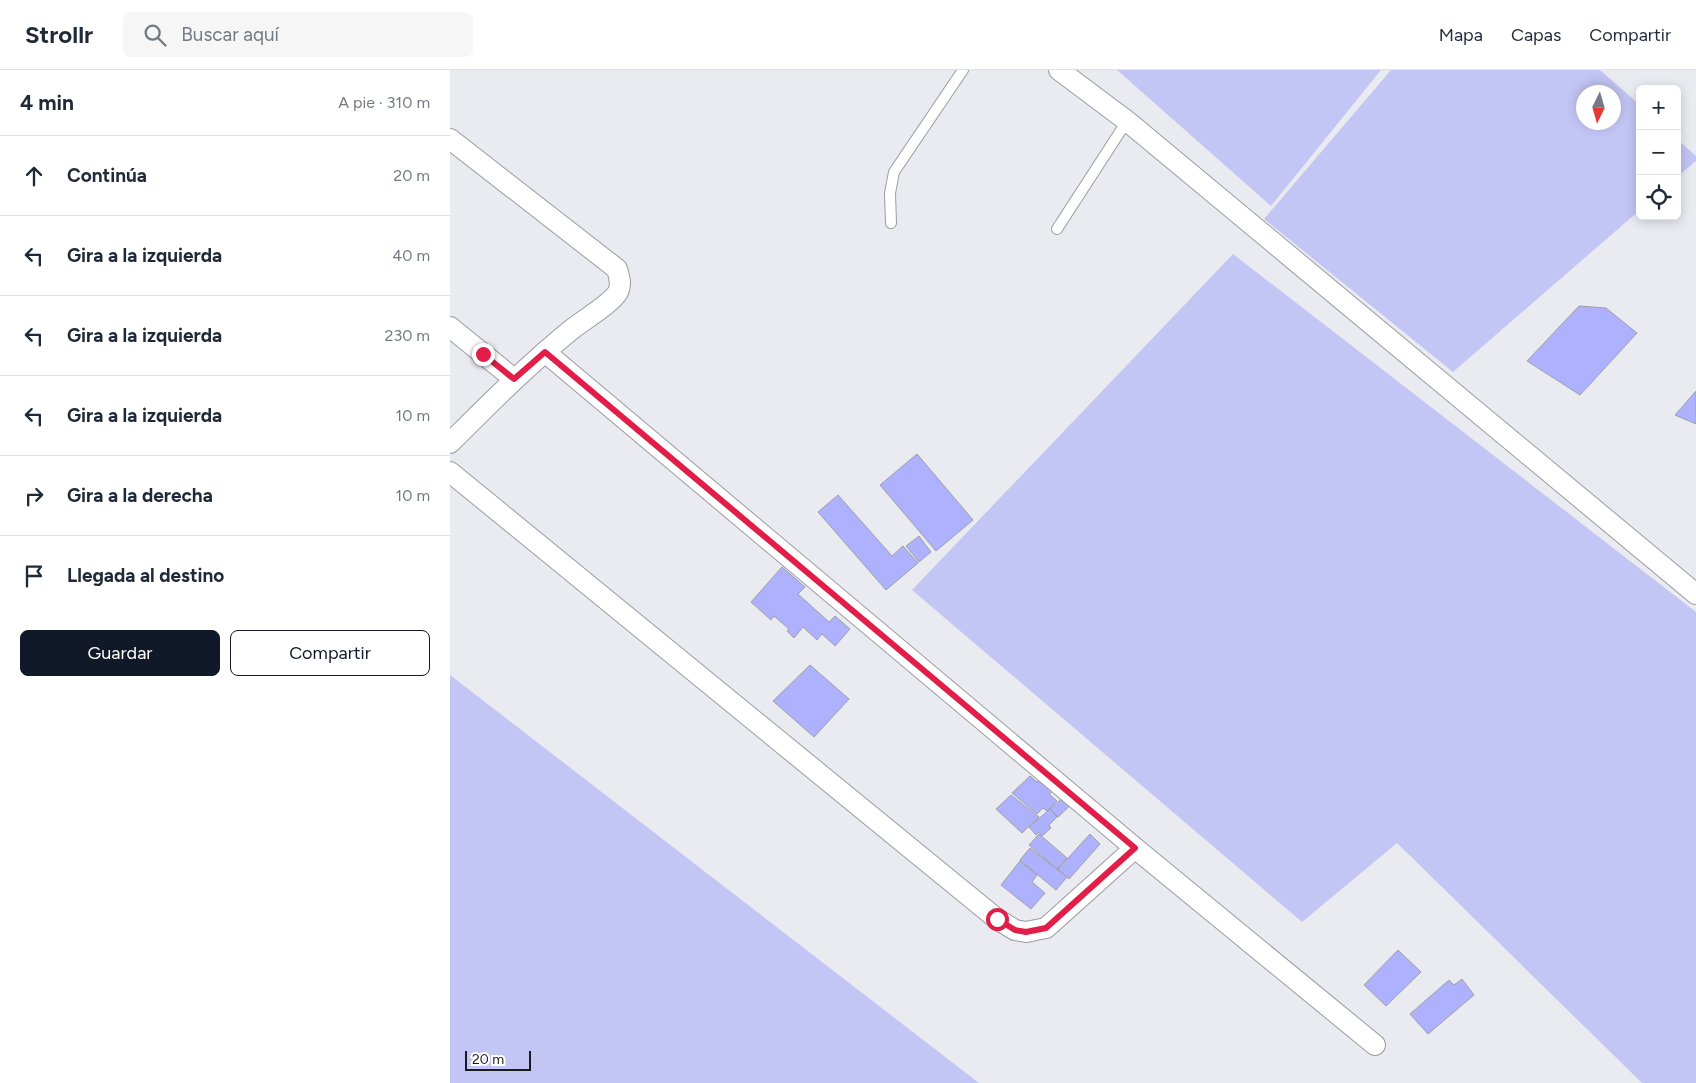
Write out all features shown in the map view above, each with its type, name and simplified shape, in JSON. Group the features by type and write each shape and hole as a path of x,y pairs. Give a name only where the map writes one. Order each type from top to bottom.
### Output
{"street":[{"path":"1059,70 1126,122 1696,594"},
{"path":"450,139 617,269 620,281 618,291 612,298 514,379 450,442"},
{"path":"450,328 514,379"},
{"path":"545,352 1135,848 1375,1045"},
{"path":"450,472 989,913 1015,930 1026,932 1046,928 1135,848"}],"lane":[{"path":"891,223 890,194 894,172 963,70"},
{"path":"1057,229 1126,122"}],"shaded area":[{"path":"1117,70 1381,70 1271,206"},
{"path":"1391,70 1600,70 1617,85 1576,85 1576,130 1621,130 1621,88 1636,102 1636,213 1453,372 1264,219"},
{"path":"1681,143 1696,156 1696,161 1681,174"},
{"path":"1233,254 1696,612 1696,1083 1642,1083 1397,843 1302,922 912,590"},
{"path":"450,675 979,1083 450,1083"}],"building":[{"path":"1579,306 1606,308 1637,333 1580,395 1527,361"},
{"path":"1696,391 1696,424 1675,415"},
{"path":"917,454 973,520 936,551 880,485"},
{"path":"838,495 892,556 903,546 918,563 886,590 818,512"},
{"path":"919,536 931,552 919,562 906,546"},
{"path":"782,567 805,587 798,594 829,622 835,616 850,629 835,646 822,634 817,640 803,627 794,638 787,631 789,629 774,616 771,620 751,602"},
{"path":"810,665 849,699 814,737 773,701"},
{"path":"1030,776 1037,782 1041,779 1053,791 1049,794 1057,801 1047,811 1043,808 1037,814 1012,793"},
{"path":"1067,794 1075,801 1058,817 1050,809"},
{"path":"1011,795 1039,817 1022,833 996,809"},
{"path":"1050,809 1057,817 1049,825 1051,828 1042,836 1039,832 1036,835 1029,827"},
{"path":"1039,834 1067,858 1057,869 1029,845"},
{"path":"1090,834 1100,844 1069,879 1058,869"},
{"path":"1030,848 1067,877 1056,890 1020,860"},
{"path":"1020,861 1037,875 1032,882 1045,893 1031,909 1001,885"},
{"path":"1398,950 1421,972 1386,1006 1364,985"},
{"path":"1462,979 1474,995 1428,1034 1410,1014 1449,980 1454,985"}],"route":[{"path":"483,354 514,379 545,352 1135,848 1046,928 1026,932 1015,930 997,919"}]}
